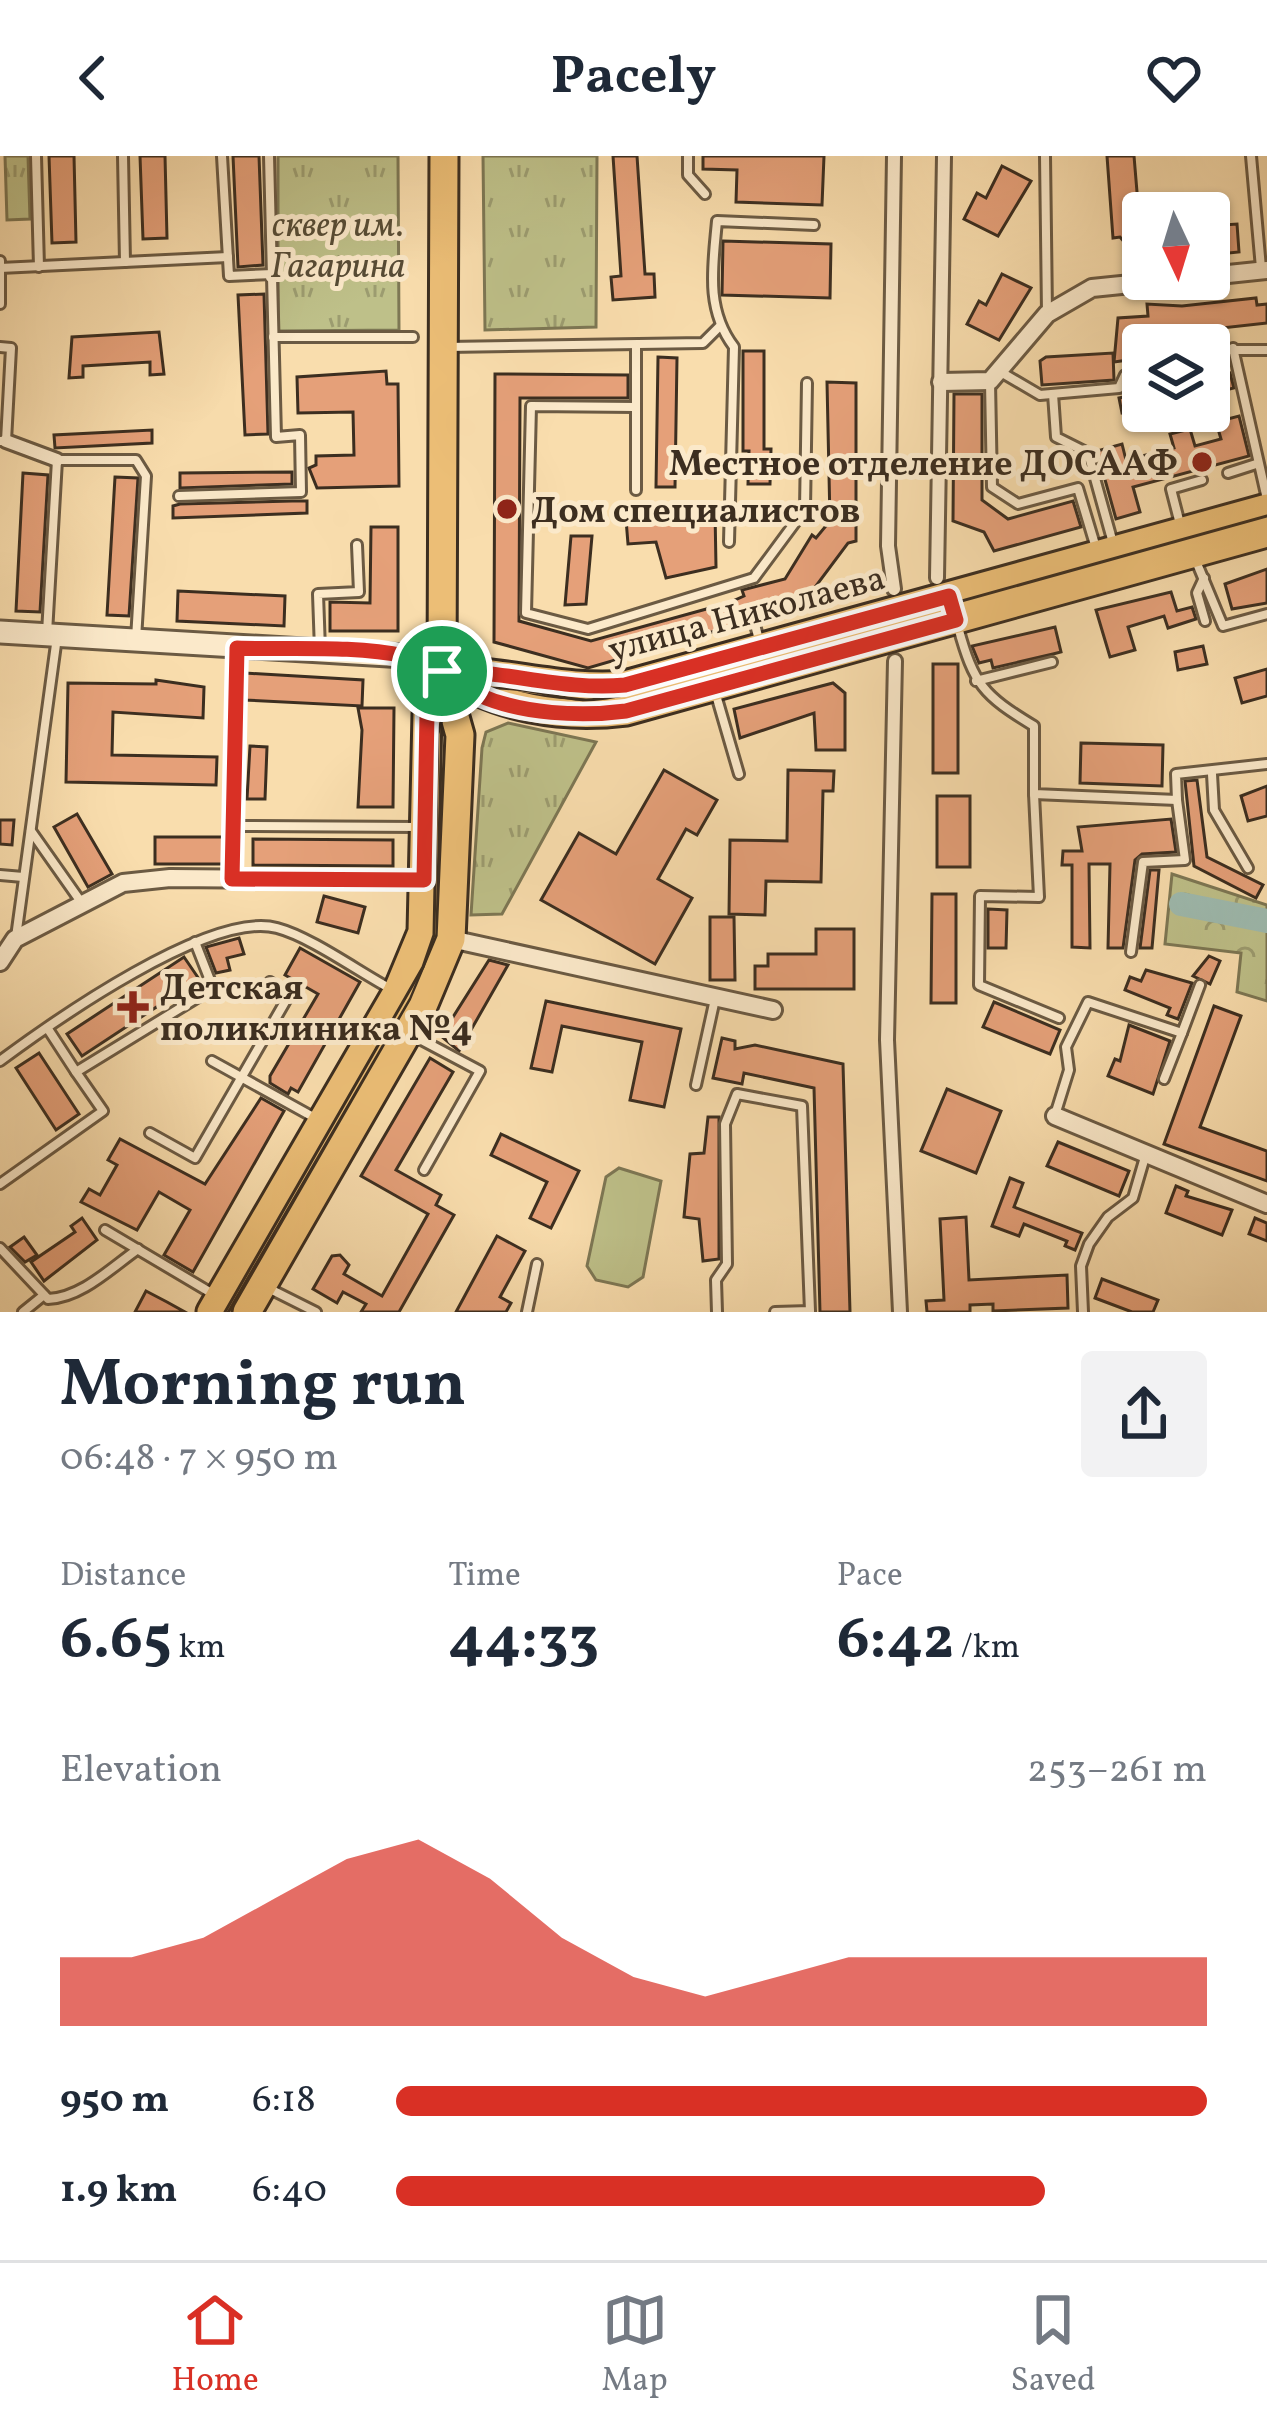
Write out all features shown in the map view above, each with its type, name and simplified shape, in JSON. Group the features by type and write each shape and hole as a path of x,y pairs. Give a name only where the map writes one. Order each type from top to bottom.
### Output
{"main road":[{"path":"248,1312 408,1033 451,939 460,735 442,671 444,156"},
{"name":"улица Николаева","path":"442,671 487,670 587,689 625,685 1106,552 1193,554 1267,503"},
{"name":"улица Николаева","path":"442,671 502,703 603,714 714,688 947,598 1193,554 1267,533"},
{"path":"215,1305 397,992 422,932 427,714 442,671"},
{"path":"460,735 468,721 502,703"}],"street":[{"path":"894,156 889,546 894,589"},
{"path":"944,156 941,382 947,598"},
{"path":"1230,274 1264,271"},
{"path":"941,382 994,376 1047,314 1092,288 1122,285"},
{"path":"3,441 57,460"},
{"path":"0,632 406,656 442,671"},
{"path":"895,662 887,1040 900,1312"},
{"path":"0,962 16,939 123,883 424,880"},
{"path":"451,939 773,1010"},
{"path":"1055,1116 1267,1204"}],"lane":[{"path":"36,156 39,267"},
{"path":"123,156 125,262"},
{"path":"222,156 230,276 273,274"},
{"path":"178,496 301,492 299,435 276,437 269,156"},
{"path":"688,156 688,175 705,194"},
{"path":"1045,156 1047,314"},
{"path":"1251,156 1264,271"},
{"path":"729,542 734,347 718,327 711,290 717,221 814,225"},
{"path":"0,304 0,265 228,257"},
{"path":"445,347 703,343 718,327"},
{"path":"273,337 413,337"},
{"path":"636,346 636,490"},
{"path":"0,347 11,348 3,441"},
{"path":"1230,348 1267,350"},
{"path":"1233,348 1267,503"},
{"path":"1106,552 1078,488 1018,504 992,487 994,376 1040,395 1119,388 1122,382"},
{"path":"635,406 531,406 526,613 588,629 745,585 754,578 806,509 807,383"},
{"path":"1053,394 1056,437 1088,453 1106,552"},
{"path":"16,939 52,635 57,460 136,460 146,476 136,641"},
{"path":"1228,473 1256,464"},
{"path":"1202,480 1171,489 1223,626 1267,614"},
{"path":"320,652 318,593 359,592 357,545"},
{"path":"1193,554 1205,621"},
{"path":"947,598 976,681 990,699 1034,726 1039,897 980,896 979,985 1059,1018"},
{"path":"752,613 761,647"},
{"path":"232,879 237,648"},
{"path":"976,681 1052,662"},
{"path":"714,688 740,774"},
{"path":"1131,952 1143,862 1185,860 1176,774 1212,774 1267,764"},
{"path":"1212,774 1214,810 1248,868"},
{"path":"1034,794 1177,800"},
{"path":"233,826 425,826"},
{"path":"31,830 83,904"},
{"path":"0,875 23,877"},
{"path":"0,1060 216,933 276,927 397,992"},
{"path":"76,1072 213,988 195,942"},
{"path":"150,1133 195,1158 289,994 269,982"},
{"path":"1164,1078 1200,986"},
{"path":"696,1085 715,998"},
{"path":"1055,1116 1069,1070 1066,1048 1088,1002 1182,1033"},
{"path":"0,1184 103,1111 48,1029"},
{"path":"408,1033 480,1071 424,1170"},
{"path":"212,1061 321,1123"},
{"path":"717,1312 716,1280 728,1264 725,1124 737,1094 802,1106 810,1311 775,1312"},
{"path":"1083,1312 1081,1266 1089,1244 1108,1217 1132,1198 1145,1157"},
{"path":"105,1229 215,1305"},
{"path":"0,1248 44,1294 55,1299 74,1293 138,1249"},
{"path":"526,1312 537,1264"},
{"path":"263,1285 316,1312"},
{"path":"23,1312 44,1294"}],"green space":[{"path":"5,156 28,156 30,219 7,220"},
{"name":"сквер им. Гагарина","path":"278,156 398,156 399,330 278,331"},
{"path":"483,156 597,156 596,327 485,330"},
{"path":"508,723 596,742 502,914 471,915 482,748 486,732"},
{"path":"1172,874 1267,905 1267,1001 1237,992 1241,953 1165,944"},
{"path":"619,1168 661,1181 643,1277 628,1287 596,1280 587,1266 606,1177"}],"building":[{"path":"49,156 74,156 76,242 52,243"},
{"path":"140,156 165,156 167,238 143,239"},
{"path":"233,156 259,156 263,265 238,267"},
{"path":"613,156 637,156 645,274 654,274 655,297 613,300 611,277 621,276"},
{"path":"703,156 824,156 822,205 736,202 737,170 703,169"},
{"path":"1107,156 1134,156 1137,192 1122,192 1122,239 1113,238"},
{"path":"1002,166 1031,181 998,236 964,219 977,193 986,198"},
{"path":"1230,224 1237,224 1239,252 1230,253"},
{"path":"723,241 831,244 830,298 722,295"},
{"path":"1002,274 1031,288 999,340 967,324 979,301 986,305"},
{"path":"264,294 268,434 245,435 238,295"},
{"path":"1256,298 1257,305 1267,304 1267,323 1230,327 1122,324 1122,361 1114,362 1118,318 1148,316 1147,304 1182,306"},
{"path":"159,332 164,374 150,375 150,362 83,366 83,377 69,378 72,337"},
{"path":"743,351 764,351 764,449 771,449 770,484 748,484 749,451 743,451"},
{"path":"1113,353 1114,380 1042,385 1040,361 1046,357"},
{"path":"658,357 677,358 675,487 656,487"},
{"path":"386,371 387,384 398,384 399,486 317,488 309,468 316,465 316,456 354,455 353,412 298,413 297,377"},
{"path":"495,374 628,375 628,398 520,398 519,621 591,641 728,603 744,596 742,590 785,579 812,535 816,538 830,521 827,382 856,383 856,541 848,543 804,602 761,614 749,605 746,622 588,668 494,642"},
{"path":"954,394 982,394 982,500 1008,519 1073,501 1081,527 994,551 984,532 953,521"},
{"path":"1239,416 1249,456 1133,487 1140,512 1116,519 1097,451 1122,444 1126,460 1174,448 1170,434 1178,432 1191,432 1195,446 1221,439 1219,432 1230,432 1230,418"},
{"path":"152,430 152,443 55,448 54,435"},
{"path":"292,472 292,484 180,488 180,473"},
{"path":"23,473 48,475 40,612 16,611"},
{"path":"115,477 138,478 129,616 107,615"},
{"path":"307,501 307,513 173,518 173,506 180,504"},
{"path":"625,507 715,511 716,567 666,578 656,542 628,544"},
{"path":"371,527 398,527 398,631 330,631 330,602 370,603"},
{"path":"571,536 592,536 586,604 565,605"},
{"path":"1267,569 1267,603 1232,609 1225,584"},
{"path":"178,591 285,596 284,626 177,621"},
{"path":"1171,592 1177,611 1192,607 1196,619 1168,628 1164,616 1128,627 1135,650 1110,657 1096,610"},
{"path":"1055,627 1061,652 993,668 991,660 979,663 972,646"},
{"path":"1203,646 1207,664 1178,670 1175,652"},
{"path":"933,664 958,664 958,773 933,773"},
{"path":"1267,669 1267,696 1242,703 1235,678"},
{"path":"245,673 363,680 362,706 244,700"},
{"path":"156,680 204,687 203,718 113,712 112,755 217,757 216,785 66,782 68,683 156,684"},
{"path":"833,683 845,693 845,750 816,750 814,713 740,738 734,709"},
{"path":"358,708 394,708 393,807 358,807 362,730"},
{"path":"1081,743 1163,745 1162,786 1080,783"},
{"path":"250,746 267,747 265,799 247,799"},
{"path":"664,770 717,800 697,835 686,829 658,879 692,898 655,964 541,900 579,833 616,854"},
{"path":"788,770 834,771 833,791 823,791 821,882 766,881 765,915 729,914 730,840 787,841"},
{"path":"1197,780 1207,857 1263,885 1256,898 1194,866 1185,781"},
{"path":"1267,786 1267,816 1248,821 1241,796"},
{"path":"937,796 970,796 970,867 937,867"},
{"path":"77,814 112,874 88,887 54,827"},
{"path":"1171,819 1176,852 1142,854 1135,860 1123,948 1108,948 1110,864 1089,864 1090,948 1072,947 1072,865 1062,865 1063,851 1082,851 1078,827"},
{"path":"0,820 14,820 12,845 0,844"},
{"path":"155,837 225,837 224,864 155,864"},
{"path":"253,839 393,840 393,866 253,865"},
{"path":"1150,870 1159,870 1152,948 1140,948"},
{"path":"932,894 956,894 956,1003 931,1003"},
{"path":"324,896 365,907 358,933 317,922"},
{"path":"988,909 1007,910 1006,948 988,948"},
{"path":"710,917 734,917 735,980 710,980"},
{"path":"816,929 854,929 854,989 755,989 755,966 768,966 768,954 816,954"},
{"path":"239,938 244,954 227,958 230,970 216,973 206,947"},
{"path":"300,948 360,982 298,1092 291,1088 288,1094 270,1083 270,1076 318,994 285,975"},
{"path":"1209,956 1220,961 1210,984 1193,976"},
{"name":"Детская поликлиника №4","path":"184,957 199,979 82,1056 67,1034"},
{"path":"489,960 508,965 459,1051 441,1036"},
{"path":"1146,970 1192,983 1178,1019 1167,1015 1170,1008 1125,990 1130,977 1141,981"},
{"path":"546,1001 681,1029 664,1107 630,1100 642,1042 562,1026 552,1072 531,1068"},
{"path":"994,1002 1060,1030 1050,1054 983,1027"},
{"path":"1214,1006 1241,1016 1200,1127 1267,1151 1267,1181 1164,1144"},
{"path":"1129,1025 1170,1041 1153,1094 1108,1076 1115,1059 1120,1061"},
{"path":"722,1038 735,1041 735,1049 755,1045 843,1064 850,1312 820,1312 814,1088 744,1073 742,1084 713,1078"},
{"path":"39,1053 79,1114 56,1130 16,1068"},
{"path":"430,1058 453,1072 396,1170 441,1195 436,1205 454,1215 399,1312 361,1312 366,1304 343,1292 337,1303 313,1289 332,1256 340,1255 349,1265 344,1274 382,1296 428,1214 361,1176"},
{"path":"947,1089 1001,1111 976,1173 921,1151"},
{"path":"261,1098 284,1111 193,1272 164,1255 190,1210 159,1192 137,1230 81,1202 89,1189 100,1195 117,1165 108,1160 120,1139 205,1184"},
{"path":"708,1117 719,1117 719,1259 703,1261 699,1219 684,1217 690,1154 704,1153"},
{"path":"501,1134 579,1171 551,1228 530,1218 547,1182 491,1155"},
{"path":"1058,1142 1129,1171 1119,1196 1047,1166"},
{"path":"1010,1178 1023,1183 1014,1207 1082,1233 1075,1250 1065,1246 1067,1241 1024,1224 1019,1236 992,1226"},
{"path":"1176,1186 1188,1191 1186,1196 1232,1210 1222,1235 1166,1213"},
{"path":"966,1217 969,1280 1067,1275 1068,1308 993,1311 993,1304 970,1305 970,1312 927,1312 926,1301 944,1300 940,1219"},
{"path":"82,1218 97,1240 44,1281 31,1262 75,1232 71,1226"},
{"path":"1255,1218 1267,1223 1267,1241 1249,1234"},
{"path":"497,1236 525,1251 500,1297 511,1303 506,1312 456,1312"},
{"path":"24,1237 37,1255 25,1262 10,1247"},
{"path":"1102,1279 1158,1300 1153,1312 1132,1312 1095,1298"},
{"path":"146,1291 167,1302 185,1312 135,1312"}],"waterway":[{"path":"1181,904 1267,921"}],"tram line":[{"path":"225,1312 423,967 434,935 438,734 446,711 460,697 499,688 586,700 624,695 1267,516"}],"place":[{"name":"Местное отделение ДОСААФ","path":"1202,462"},
{"name":"Дом специалистов","path":"507,509"},
{"name":"Детская поликлиника №4","path":"133,1007"}],"route":[{"path":"442,671 427,714 424,880 232,879 237,648 406,656 442,671 481,696 502,703 588,714 626,711 956,620 949,596 625,685 587,689 487,670 442,671"}]}
